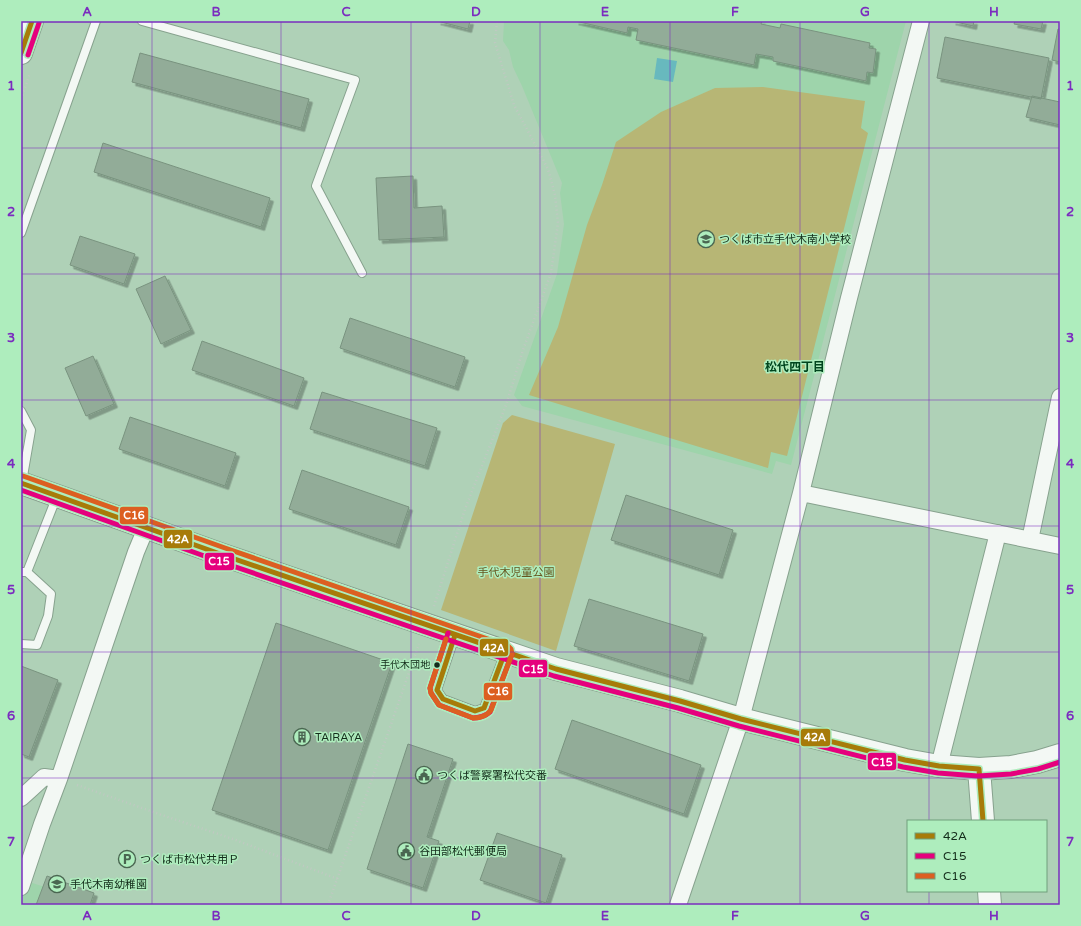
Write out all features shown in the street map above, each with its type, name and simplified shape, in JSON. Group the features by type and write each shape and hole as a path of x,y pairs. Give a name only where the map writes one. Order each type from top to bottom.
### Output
{"main road":[{"path":"21,53 32,21"},
{"path":"21,483 146,528 556,669 680,701 741,719 905,760 939,766 979,769 1011,767 1038,762 1060,755"},
{"path":"979,769 983,820"},
{"path":"989,892 990,905"}],"street":[{"path":"678,905 741,719 800,493 848,298 921,21"},
{"path":"1030,540 1060,397"},
{"path":"800,493 1060,546"},
{"path":"21,887 42,824 60,778 136,552 146,528"},
{"path":"939,766 998,533"},
{"path":"21,798 44,776 60,778"}],"lane":[{"path":"21,233 96,21"},
{"path":"142,21 355,80 316,186 362,273"},
{"path":"21,411 31,430 21,483"},
{"path":"21,644 37,645 48,616 51,594 24,572 57,496"},
{"path":"455,635 437,690 443,699 475,711 484,708 506,652"}],"path":[{"path":"328,905 426,625 434,608 465,509 506,405 523,350 551,273 558,223 555,195 548,169 514,105 495,43 497,21"},
{"path":"60,778 233,839 338,879"}],"shaded area":[{"name":"つくば市立手代木南小学校","path":"504,21 906,21 791,465 776,461 772,474 522,406 514,395 557,274 564,224 560,193 562,183 513,67 509,50 503,41"},
{"path":"23,880 101,905 21,905 21,887"}],"green space":[{"name":"つくば市立手代木南小学校","path":"763,87 865,101 861,128 868,133 787,456 771,452 768,468 529,395 558,327 587,225 616,142 661,112 715,88"},
{"name":"手代木児童公園","path":"512,415 615,444 556,651 441,610 503,423"}],"water":[{"path":"657,58 677,61 673,82 654,79"}],"building":[{"path":"437,21 470,21 468,29"},
{"path":"575,21 762,21 761,24 780,28 781,24 870,43 869,48 876,49 873,73 867,72 866,81 773,61 773,57 756,54 754,65 636,40 638,29 628,27 627,33"},
{"path":"952,21 974,21 973,26"},
{"path":"1015,21 1043,21 1041,29 1014,24"},
{"path":"1058,29 1060,29 1060,62 1052,60"},
{"path":"945,37 1049,58 1041,99 937,78"},
{"path":"140,53 309,99 301,128 132,82"},
{"path":"1032,96 1060,102 1060,125 1026,117"},
{"path":"103,143 270,198 261,227 94,172"},
{"path":"413,176 414,208 442,206 444,237 379,240 376,178"},
{"path":"80,236 135,254 124,284 70,265"},
{"path":"165,276 191,330 161,344 136,289"},
{"path":"350,318 465,357 455,387 340,348"},
{"path":"202,341 304,378 294,406 192,370"},
{"path":"93,356 114,404 86,416 65,368"},
{"path":"322,392 437,428 425,466 310,429"},
{"path":"130,417 236,453 225,486 119,449"},
{"path":"302,470 409,507 396,545 289,509"},
{"path":"626,495 733,530 719,575 611,540"},
{"path":"589,599 703,634 689,681 574,646"},
{"name":"TAIRAYA","path":"276,623 392,663 328,850 212,810"},
{"path":"21,666 58,680 29,757 21,754"},
{"path":"572,720 701,765 684,814 555,769"},
{"path":"408,744 453,759 427,837 439,841 423,888 367,869"},
{"path":"497,833 562,855 546,903 480,880"},
{"name":"手代木南幼稚園","path":"47,876 94,893 90,905 36,905"}],"transit line":[{"name":"42A","path":"21,53 32,21"},
{"name":"C15","path":"28,55 39,23"},
{"name":"C16","path":"23,476 508,646 511,649 512,654 491,710 485,715 473,718 439,705 431,693 430,688 446,639"},
{"name":"42A","path":"21,483 223,555 556,669 680,701 741,719 905,760 939,766 979,769"},
{"name":"C15","path":"21,490 221,562 554,676 678,708 739,726 903,767 938,773 978,776 1011,774 1038,769 1060,762"},
{"name":"C15","path":"448,633 430,688 431,693 439,705 473,718 486,715 490,712 512,654"},
{"name":"42A","path":"455,635 437,690 443,699 475,711 484,708 505,652"},
{"name":"42A","path":"979,769 983,820"}],"place":[{"name":"つくば市立手代木南小学校","path":"706,239"},
{"name":"手代木団地","path":"437,665"},
{"name":"TAIRAYA","path":"302,737"},
{"name":"つくば警察署松代交番","path":"424,775"},
{"name":"谷田部松代郵便局","path":"406,851"},
{"name":"つくば市松代共用Ｐ","path":"127,859"},
{"name":"手代木南幼稚園","path":"57,884"}],"district":[{"name":"松代四丁目","path":"795,367"}]}
